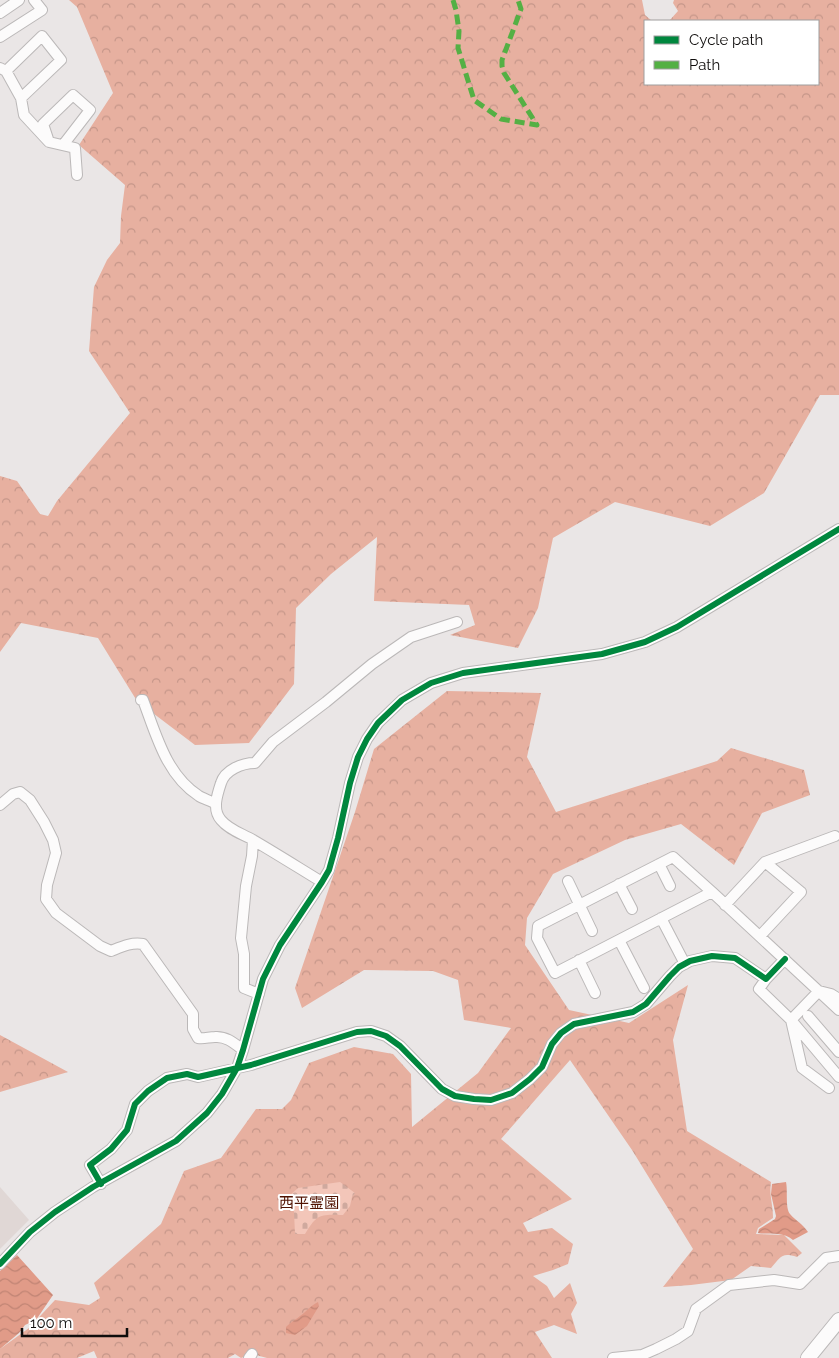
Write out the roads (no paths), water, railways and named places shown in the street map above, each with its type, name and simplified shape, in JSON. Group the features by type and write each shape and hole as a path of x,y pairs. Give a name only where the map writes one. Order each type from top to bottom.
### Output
{"main road":[{"path":"808,1358 839,1320"}],"street":[{"path":"0,13 19,0"},
{"path":"0,37 42,10 34,0"},
{"path":"21,98 61,60 42,36 3,70 21,98 24,116 49,142 75,148 77,176"},
{"path":"49,142 43,124 73,94 90,110 62,146"},
{"path":"0,1264 30,1232 55,1212 161,1150 184,1134 207,1114 222,1094 237,1068 263,979 280,945 329,870 358,757 378,723 406,696 430,683 463,673 602,654 645,642 677,627 839,529"},
{"path":"322,882 220,820 216,804 225,775 246,763 255,763 273,742 372,664 412,637 457,622"},
{"path":"141,700 143,700 167,761 174,773 199,796 216,804"},
{"path":"0,805 13,794 20,792 30,800 44,822 53,840 56,853 46,886 46,899 56,912 100,946 111,950 130,943 143,944 193,1014 193,1029 198,1038 221,1036 243,1050"},
{"path":"725,906 765,862 835,836"},
{"path":"253,840 241,938 244,954 244,988 258,994"},
{"path":"712,892 555,973 537,938 538,926 673,857 712,892 725,906 785,958 839,1010"},
{"path":"760,936 801,892 765,862"},
{"path":"659,864 670,886"},
{"path":"568,881 592,930"},
{"path":"619,884 632,909"},
{"path":"661,918 685,964"},
{"path":"619,940 644,988"},
{"path":"101,1184 90,1165 111,1149 127,1130 135,1104 148,1091 167,1078 187,1074 198,1077 251,1065 357,1032 371,1031 386,1036 400,1046 442,1089 455,1096 491,1100 512,1093 530,1080 542,1067 552,1044 561,1033 574,1024 633,1012 646,1004 678,967 690,961 712,956 735,958 766,979"},
{"path":"785,958 766,979 760,989 791,1020 839,1077"},
{"path":"579,960 595,993"},
{"path":"819,992 832,994 839,1000"},
{"path":"791,1020 819,992"},
{"path":"808,1016 839,1052"},
{"path":"791,1020 802,1068 829,1088"},
{"path":"612,1358 642,1355 676,1339 688,1331 696,1309 729,1285 774,1280 800,1284 826,1258 839,1256"}],"water":[{"path":"786,1182 788,1211 808,1232 793,1240 781,1234 758,1233 759,1229 775,1219 776,1216 771,1194 772,1184"},
{"path":"17,1255 53,1295 36,1320 25,1325 19,1333 0,1349 0,1271"},
{"path":"318,1302 319,1306 307,1326 295,1335 286,1333 286,1327"}],"park label":[{"name":"西平霊園","path":"309,1203"}]}
